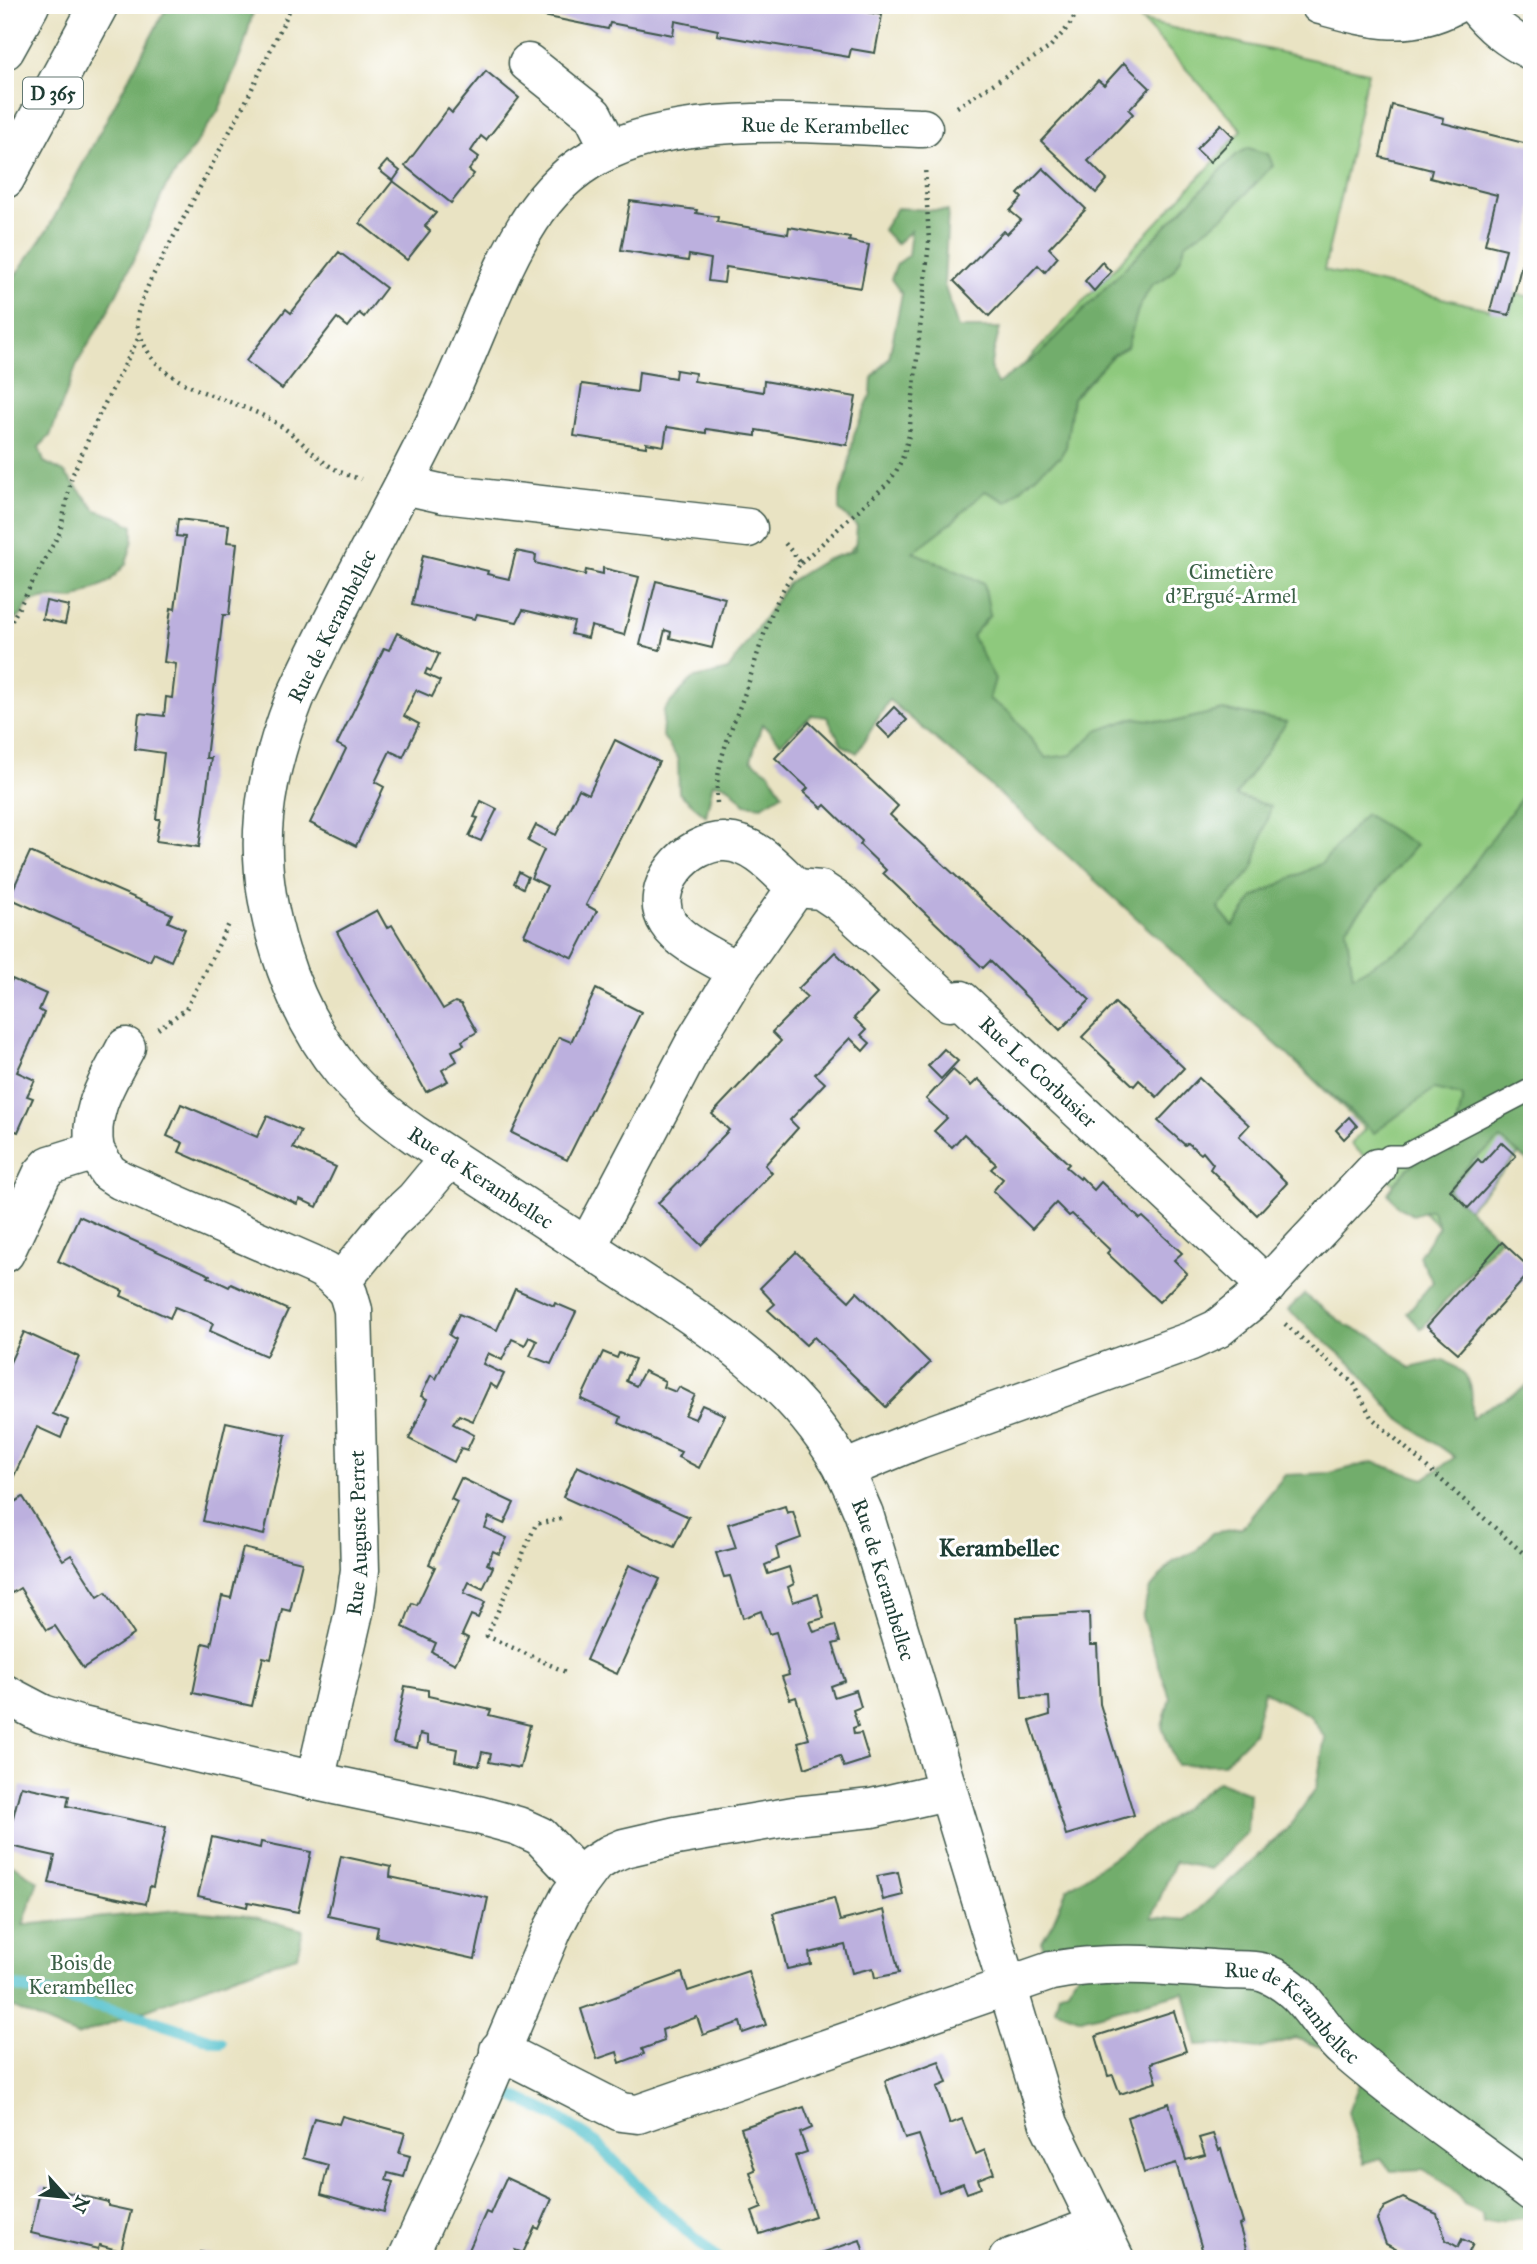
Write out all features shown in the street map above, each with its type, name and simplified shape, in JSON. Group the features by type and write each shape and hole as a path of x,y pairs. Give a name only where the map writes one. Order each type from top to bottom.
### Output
{"main road":[{"path":"5,50 30,5"},
{"name":"D 365","path":"5,180 99,5"},
{"path":"1320,5 1365,17 1408,20 1425,18 1454,5"},
{"path":"1475,5 1492,26 1509,40 1532,51"},
{"path":"528,63 593,115 610,149"},
{"name":"Rue de Kerambellec","path":"923,128 761,123 710,126 657,134 610,149 573,172 553,189 516,245 448,397 307,671 284,726 274,761 264,819 264,867 273,923 295,993 330,1055 360,1091 380,1110 449,1158 700,1320 758,1364 816,1427 844,1470 864,1514 1049,2124 1115,2259"},
{"path":"404,485 444,494 748,528"},
{"path":"725,842 692,851 676,868 662,891 662,910 668,924 680,936 738,971"},
{"name":"Rue Le Corbusier","path":"725,842 753,850 796,888 821,890 842,904 949,1002 961,1000 1261,1292"},
{"path":"587,1247 672,1084 738,971 796,888"},
{"path":"126,1047 92,1123 95,1151 108,1172 120,1180 312,1264 340,1283 390,1222 415,1199 449,1158"},
{"path":"5,1253 42,1174 50,1165 95,1151"},
{"path":"844,1470 919,1439 1191,1341 1217,1329 1261,1292 1377,1168"},
{"name":"Rue Auguste Perret","path":"315,1781 347,1645 360,1570 353,1310 348,1293 340,1283"},
{"path":"5,1694 43,1714 78,1725 518,1826 540,1836 581,1879"},
{"path":"407,2259 476,2109 553,1929 581,1879 594,1864 624,1848 676,1836 781,1818 872,1808 946,1791"},
{"name":"Rue de Kerambellec","path":"499,2050 621,2112 638,2114 1051,1971 1073,1966 1145,1965 1265,1973 1285,1984 1312,2008 1342,2049 1532,2192"},
{"path":"1008,2259 1098,2225"}],"lane":[{"path":"1377,1168 1389,1156 1404,1156 1532,1088"}],"path":[{"path":"292,5 247,99 150,281 139,309 137,324 155,364 167,374 196,389 258,412 301,441 328,467 367,481 404,485"},
{"name":"Rue de Kerambellec","path":"923,128 1049,48 1069,26 1081,5"},
{"path":"725,842 716,793 718,772 768,622 788,579 801,563 889,482 905,454 912,414 929,242 923,128"},
{"path":"5,633 60,532 72,476 99,415 140,335"},
{"path":"748,528 765,532 784,542 801,563"},
{"path":"126,1047 146,1037 186,1009 232,919 245,903 268,891"},
{"path":"1261,1292 1354,1384 1371,1417 1532,1562"},
{"path":"561,1518 536,1524 487,1636 568,1673"}],"green space":[{"path":"168,5 255,5 243,49 219,110 164,190 106,315 78,362 50,436 39,447 44,462 64,472 96,510 133,526 133,540 126,564 109,582 74,599 46,598 30,602 20,617 5,623 5,290 48,229"},
{"name":"Cimetière d'Ergué-Armel","path":"1142,21 1368,72 1324,270 1509,314 1516,294 1532,297 1532,1140 1446,1233 1351,1144 1365,1129 808,595 1242,130"},
{"path":"1248,148 1268,154 1273,165 1227,214 1185,244 1174,269 1152,284 1138,310 1127,347 1113,355 1073,398 1066,447 1060,457 1007,502 985,491 951,523 913,552 984,583 990,615 972,636 995,679 989,699 1010,713 1046,758 1071,755 1097,731 1133,718 1173,722 1223,710 1287,722 1236,796 1271,806 1253,869 1218,908 1233,926 1254,897 1322,863 1365,814 1416,845 1346,928 1353,976 1421,937 1532,783 1532,1165 1501,1139 1472,1161 1448,1190 1500,1239 1421,1329 1407,1313 1433,1282 1419,1256 1439,1226 1431,1209 1413,1215 1398,1207 1388,1193 1400,1176 1415,1162 1432,1153 1452,1152 1463,1096 1434,1089 1374,1133 973,770 889,700 857,753 842,745 827,717 812,715 781,743 762,724 751,760 770,773 782,794 762,806 745,804 728,786 713,783 706,816 679,793 678,759 662,735 664,710 692,679 728,670 789,582 825,560 855,550 857,526 839,510 839,496 847,475 854,434 871,394 872,378 889,358 902,294 891,279 897,264 908,256 911,231 896,244 883,230 897,208 948,211 944,284 958,328 1000,328 990,367 997,384 1041,353 1236,155"},
{"path":"1304,1294 1347,1326 1375,1337 1410,1368 1444,1360 1454,1366 1470,1383 1472,1418 1532,1381 1532,2224 1524,2218 1483,2223 1482,2214 1464,2204 1451,2187 1423,2169 1391,2171 1381,2158 1364,2163 1348,2112 1367,2064 1295,2038 1258,2049 1218,2044 1197,2045 1185,1992 1081,2019 1055,2009 1059,1993 1068,1989 1089,1953 1044,1954 1042,1941 1067,1889 1170,1818 1218,1781 1249,1793 1247,1832 1211,1869 1175,1862 1152,1917 1187,1920 1289,1827 1316,1788 1325,1738 1309,1715 1264,1691 1253,1734 1223,1764 1177,1765 1162,1727 1170,1698 1142,1617 1149,1590 1173,1562 1196,1551 1212,1533 1242,1528 1285,1475 1330,1473 1373,1462 1424,1479 1455,1457 1397,1417 1354,1366 1288,1310"},
{"name":"Bois de Kerambellec","path":"5,1860 38,1881 23,1925 178,1910 251,1916 303,1930 297,1956 237,1975 77,2036 14,2008 5,2009"}],"building":[{"path":"531,5 835,5 882,15 875,53 851,49 849,57 717,35 718,30 675,21 673,35 610,23 608,29 538,15 539,8"},
{"path":"1124,63 1150,88 1129,110 1133,114 1088,161 1107,180 1096,193 1041,141 1098,80 1104,85"},
{"path":"486,71 519,98 486,140 481,136 471,151 479,157 469,170 474,174 451,203 405,166 448,109 452,113"},
{"path":"1392,105 1444,118 1443,123 1532,145 1532,223 1509,315 1490,311 1506,249 1485,244 1497,195 1430,178 1432,170 1380,157"},
{"path":"1221,124 1234,137 1210,162 1196,149"},
{"path":"387,161 400,171 393,181 379,170"},
{"path":"1043,168 1086,209 1049,248 1058,257 1045,272 1038,265 989,316 954,281 1003,231 1007,234 1021,220 1010,211 1022,198 1018,194"},
{"path":"393,181 436,213 425,226 430,231 407,260 360,223"},
{"path":"630,201 697,210 696,213 718,217 717,222 788,234 789,227 850,238 849,241 869,245 861,288 726,267 724,283 708,281 711,259 689,255 688,261 621,250"},
{"path":"339,252 386,288 364,317 359,313 348,327 337,318 282,389 246,361 286,309 291,313"},
{"path":"1102,262 1111,272 1094,291 1085,281"},
{"path":"676,370 695,373 694,381 763,392 764,381 856,397 847,445 756,430 756,436 667,427 664,446 646,443 646,447 574,436 582,384 637,392 639,372 675,378"},
{"path":"178,519 229,525 227,542 237,543 229,615 223,615 206,758 211,758 199,847 156,841 164,753 135,749 139,713 164,716 166,697 172,698 176,664 164,662 185,537 176,536"},
{"path":"516,551 536,555 535,563 585,575 586,570 603,574 603,568 639,577 624,635 591,626 588,638 571,634 574,622 523,610 517,622 477,614 475,619 412,605 423,555 509,579"},
{"path":"656,581 725,598 712,648 670,638 671,632 665,630 660,650 640,645"},
{"path":"46,601 69,606 65,624 42,619"},
{"path":"397,633 439,654 431,671 427,669 425,674 440,681 432,697 416,690 404,716 419,724 403,757 390,751 375,782 384,787 356,846 310,823 346,749 337,744 384,648 389,650"},
{"path":"894,707 907,720 890,738 877,725"},
{"path":"809,722 898,806 890,815 1090,1000 1060,1030 990,961 983,968 883,873 886,870 860,845 862,841 825,805 822,808 804,792 808,788 775,758"},
{"path":"615,740 659,762 586,905 597,911 573,958 524,935 547,886 531,878 544,850 528,841 536,825 556,835 579,789 589,794"},
{"path":"481,801 497,809 481,841 469,836 478,818 474,817"},
{"path":"30,852 172,914 168,922 185,929 171,961 154,953 150,961 9,898"},
{"path":"519,872 528,877 523,888 514,883"},
{"path":"377,910 387,928 392,925 443,1009 455,1002 461,1004 477,1032 462,1041 464,1045 452,1051 457,1061 442,1070 448,1081 426,1092 337,932"},
{"path":"835,952 877,994 854,1018 866,1030 861,1035 870,1043 863,1051 850,1038 815,1074 825,1083 790,1120 798,1128 765,1165 772,1173 701,1245 658,1203 729,1130 712,1114 781,1041 772,1032 807,997 798,989"},
{"path":"12,979 46,994 39,1010 44,1013 17,1072 35,1080 27,1096 33,1098 18,1132 5,1127 5,995"},
{"path":"596,989 641,1012 567,1160 512,1133 559,1037 571,1042"},
{"path":"1115,1003 1184,1068 1157,1097 1139,1080 1134,1086 1082,1037"},
{"path":"944,1049 958,1061 941,1079 928,1066"},
{"path":"953,1070 971,1086 978,1079 1069,1164 1066,1167 1080,1179 1081,1177 1094,1190 1101,1182 1140,1219 1143,1217 1182,1253 1174,1260 1187,1273 1159,1302 1107,1253 1110,1250 1072,1214 1069,1216 1056,1203 1032,1229 993,1191 1003,1179 991,1169 996,1164 964,1134 952,1147 934,1131 947,1118 926,1099"},
{"path":"1199,1078 1249,1125 1239,1136 1287,1183 1257,1215 1210,1169 1213,1164 1203,1152 1201,1154 1188,1143 1185,1145 1158,1121"},
{"path":"181,1104 257,1137 267,1116 301,1131 293,1148 336,1167 317,1207 300,1199 297,1204 179,1152 183,1143 167,1136"},
{"path":"1349,1117 1357,1126 1344,1139 1336,1130"},
{"path":"1501,1142 1516,1156 1468,1208 1450,1190 1478,1159 1482,1163"},
{"path":"79,1216 210,1275 208,1277 229,1287 231,1284 288,1310 266,1356 210,1331 213,1323 175,1307 170,1318 121,1296 123,1291 58,1261"},
{"path":"1502,1242 1532,1270 1458,1353 1427,1326"},
{"path":"796,1252 849,1301 857,1292 930,1363 886,1407 814,1337 806,1345 768,1310 775,1304 760,1288"},
{"path":"515,1289 554,1306 555,1303 576,1312 551,1364 530,1356 537,1341 529,1337 525,1345 512,1339 502,1360 488,1353 483,1364 504,1374 497,1388 490,1384 473,1421 459,1415 453,1424 474,1435 467,1450 461,1448 454,1462 409,1439 427,1399 421,1396 431,1375 436,1379 455,1339 449,1335 459,1314 497,1330"},
{"path":"24,1332 79,1357 53,1414 68,1420 61,1438 37,1427 5,1495 5,1373"},
{"path":"603,1352 617,1358 619,1353 635,1359 626,1381 636,1386 644,1371 665,1381 663,1387 676,1392 679,1387 695,1395 685,1415 695,1419 702,1405 725,1415 699,1468 678,1457 681,1452 619,1423 621,1417 581,1399"},
{"path":"226,1422 286,1435 264,1535 203,1521"},
{"path":"577,1466 689,1517 674,1547 563,1497"},
{"path":"461,1478 514,1503 504,1524 489,1517 485,1528 507,1538 499,1554 493,1551 487,1564 493,1567 483,1589 469,1582 464,1593 485,1602 478,1618 471,1615 462,1635 468,1638 455,1664 432,1652 436,1643 403,1627 412,1603 417,1605 435,1567 429,1564 457,1502 451,1499"},
{"path":"23,1497 63,1560 71,1555 98,1597 106,1592 134,1634 83,1668 55,1626 47,1630 20,1588 12,1593 5,1583 5,1508"},
{"path":"785,1506 787,1513 793,1511 801,1538 776,1547 779,1559 765,1565 768,1574 789,1567 794,1584 788,1587 793,1602 818,1594 824,1618 810,1622 814,1632 835,1625 840,1642 833,1644 845,1681 831,1686 834,1697 856,1690 861,1707 853,1710 858,1726 853,1728 854,1734 861,1733 869,1759 844,1767 840,1756 805,1768 798,1742 809,1739 796,1697 790,1699 782,1677 789,1675 776,1632 769,1634 761,1611 743,1618 730,1576 724,1577 716,1553 736,1548 728,1524"},
{"path":"243,1548 302,1562 290,1611 282,1609 271,1659 263,1657 252,1706 193,1693 203,1643 211,1645 222,1596 231,1598"},
{"path":"629,1565 660,1579 617,1674 586,1660"},
{"path":"1089,1613 1090,1645 1097,1645 1100,1704 1134,1815 1066,1835 1030,1721 1050,1715 1049,1697 1022,1698 1017,1617"},
{"path":"405,1686 428,1690 428,1696 491,1710 489,1715 530,1725 520,1768 489,1762 491,1754 482,1752 479,1766 455,1761 457,1749 428,1743 428,1736 420,1734 417,1748 393,1743"},
{"path":"21,1786 69,1796 67,1806 166,1827 153,1887 150,1886 146,1904 49,1883 55,1856 6,1845"},
{"path":"212,1837 260,1848 261,1842 311,1852 298,1912 248,1902 247,1907 198,1896"},
{"path":"341,1856 391,1867 390,1877 488,1898 475,1959 376,1937 378,1927 328,1916"},
{"path":"898,1872 903,1895 883,1900 877,1876"},
{"path":"834,1898 840,1921 884,1910 899,1973 875,1978 873,1968 852,1973 845,1945 809,1953 811,1964 787,1969 773,1913"},
{"path":"748,1971 766,2025 743,2033 740,2022 703,2035 697,2017 662,2030 664,2041 642,2049 644,2054 620,2063 617,2052 597,2059 581,2009 682,1973 688,1991"},
{"path":"1174,2011 1186,2051 1151,2063 1157,2082 1120,2094 1113,2075 1108,2076 1096,2036"},
{"path":"939,2061 947,2083 937,2087 950,2124 962,2119 976,2154 985,2150 994,2173 978,2179 981,2188 967,2193 963,2183 939,2192 919,2135 905,2139 885,2081"},
{"path":"1169,2103 1186,2160 1205,2155 1199,2138 1213,2134 1219,2150 1221,2149 1243,2223 1239,2225 1249,2259 1205,2259 1176,2163 1144,2173 1127,2117"},
{"path":"804,2107 812,2128 800,2133 807,2152 795,2156 815,2216 760,2234 752,2212 762,2208 750,2172 755,2170 741,2128"},
{"path":"342,2116 405,2133 399,2153 410,2156 404,2177 388,2173 386,2180 393,2182 384,2212 321,2194 328,2165 303,2158 314,2118 339,2124"},
{"path":"506,2178 552,2199 539,2229 535,2227 523,2253 515,2250 511,2259 483,2259 468,2252 486,2212 490,2214"},
{"path":"41,2186 108,2202 108,2206 131,2211 121,2251 99,2245 98,2249 31,2233"},
{"path":"1403,2198 1437,2214 1446,2240 1458,2247 1462,2239 1473,2244 1469,2252 1476,2259 1407,2259 1405,2254 1386,2244 1377,2220 1384,2207"},
{"path":"860,2240 866,2259 806,2259 806,2258"},
{"path":"200,2252 221,2257 222,2254 236,2259 198,2259"}],"waterway":[{"path":"5,1984 141,2017 221,2043"},
{"path":"509,2094 556,2116 596,2143 717,2259"}],"district":[{"name":"Kerambellec","path":"999,1548"}]}
